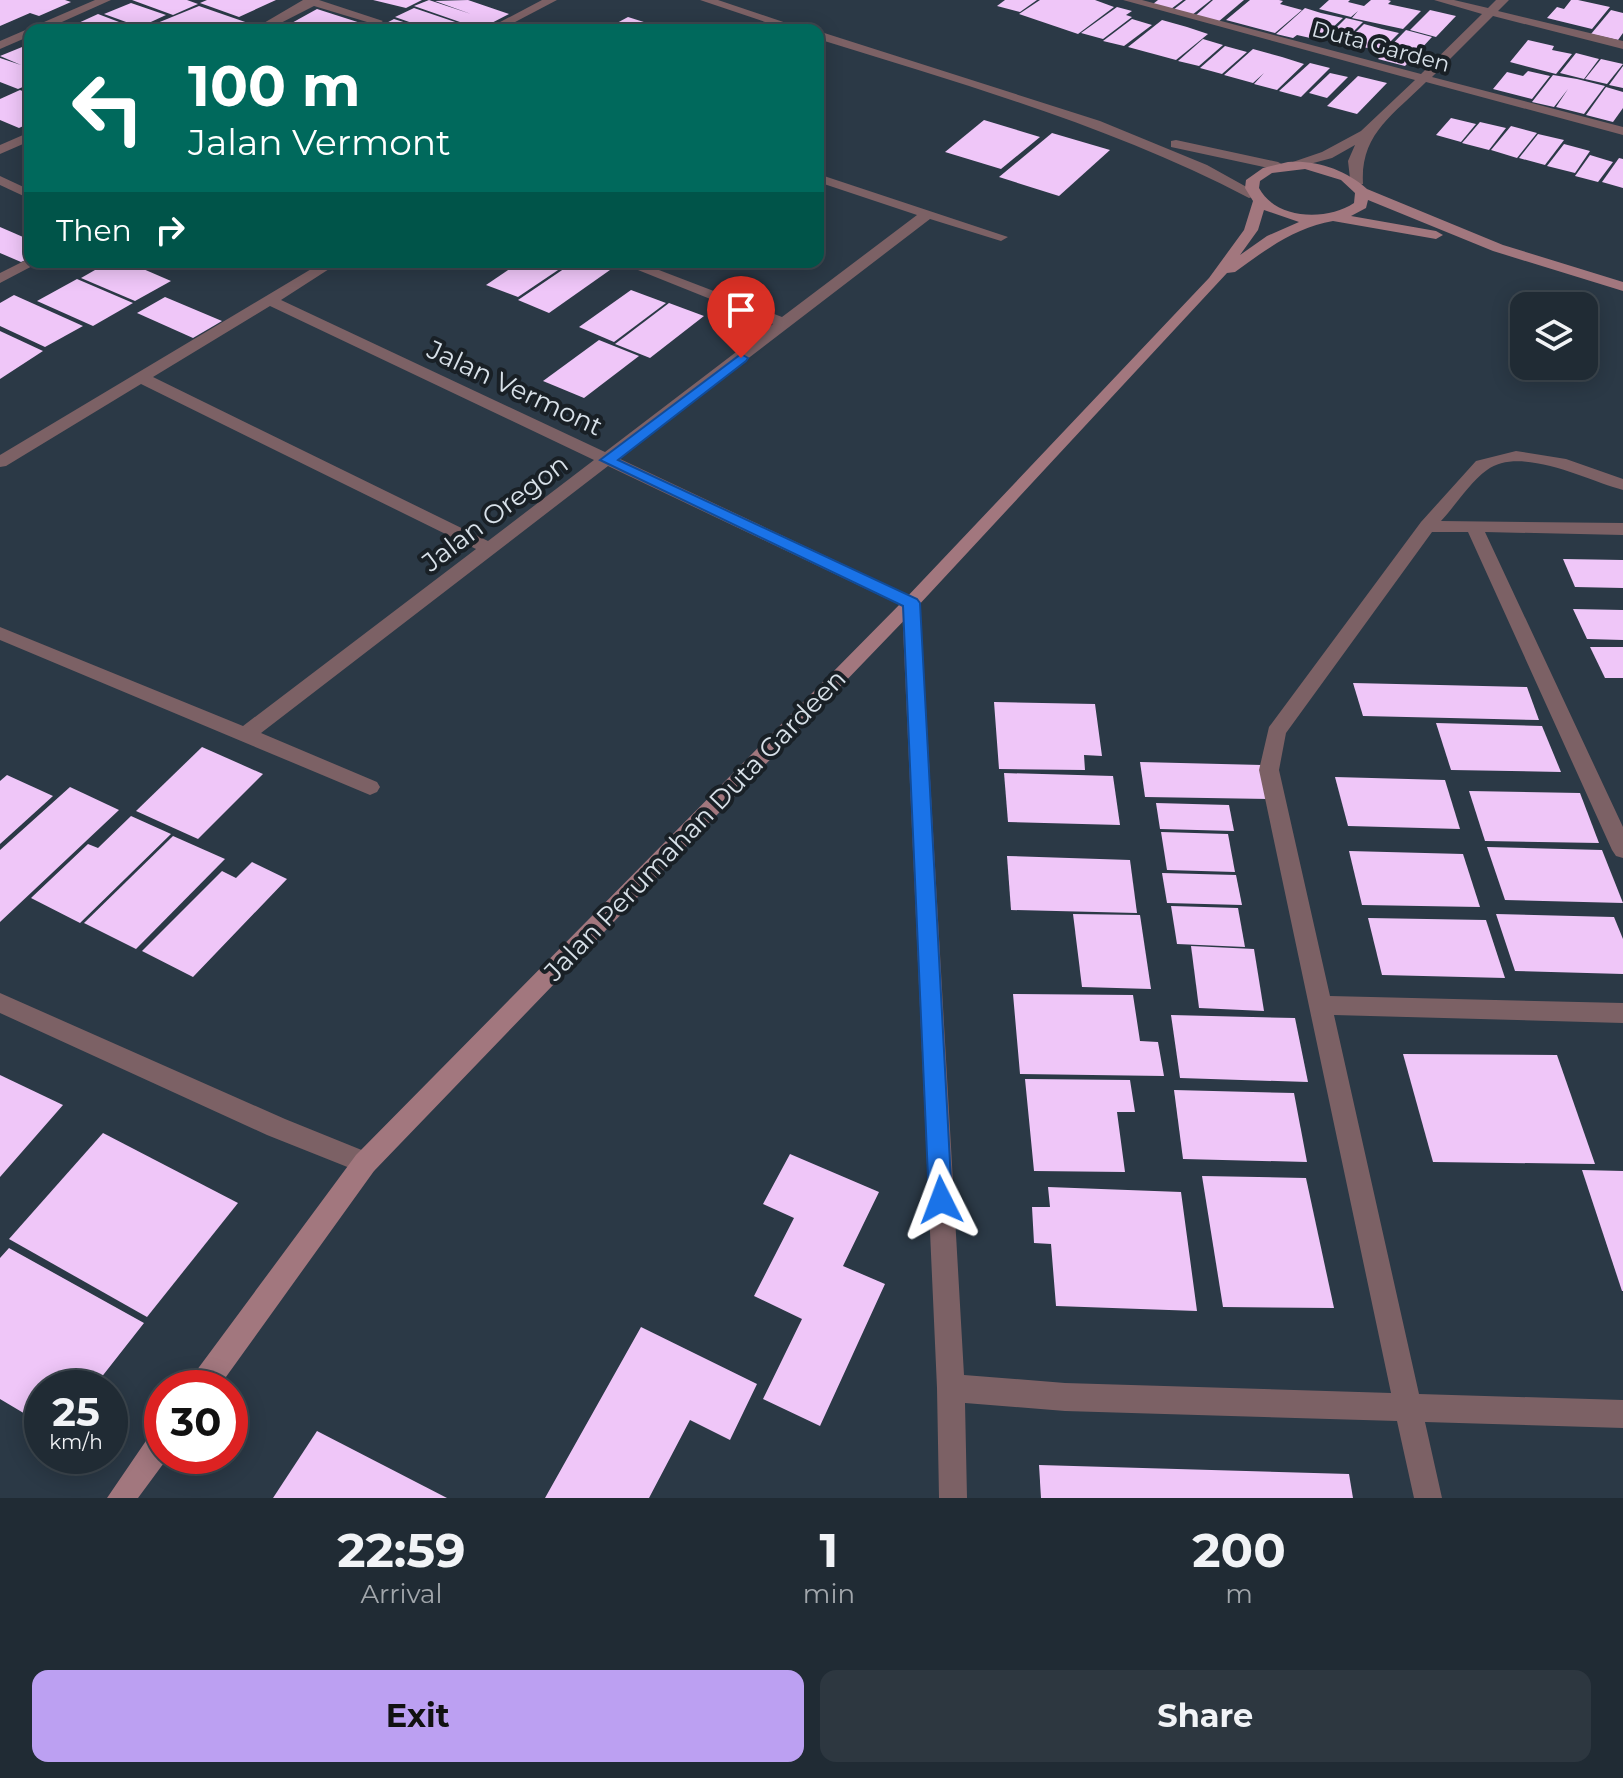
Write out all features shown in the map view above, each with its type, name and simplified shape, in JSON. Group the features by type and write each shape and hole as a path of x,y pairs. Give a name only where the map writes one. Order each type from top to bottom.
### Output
{"street":[{"path":"48,24 105,0"},
{"path":"503,24 551,0"},
{"path":"706,0 782,24"},
{"name":"Duta Garden","path":"1129,0 1623,131"},
{"path":"1440,0 1623,45"},
{"path":"1285,166 1327,155 1366,134 1503,0"},
{"path":"269,24 311,1 377,21"},
{"path":"0,45 24,34"},
{"path":"824,37 1110,127 1285,166 1333,171 1359,188 1498,248"},
{"path":"1110,127 1185,158 1294,216 1335,218 1410,229 1498,248 1623,287"},
{"path":"1335,218 1361,205 1355,161 1366,134"},
{"path":"0,150 24,139"},
{"name":"Jalan Perumahan Duta Gardeen","path":"214,1370 365,1163 911,603 1214,281 1251,230 1257,198 1252,186 1255,177 1285,166"},
{"path":"0,180 24,192"},
{"path":"824,180 1001,237"},
{"name":"Jalan Oregon","path":"245,735 927,214"},
{"name":"Jalan Perumahan Duta Gardeen","path":"1214,281 1272,239 1316,219"},
{"path":"0,279 24,267"},
{"path":"0,462 323,268"},
{"path":"641,268 786,324"},
{"name":"Jalan Vermont","path":"270,300 911,603"},
{"path":"140,377 490,549"},
{"path":"1428,1498 1269,770 1276,732 1427,526 1482,465 1516,456 1560,463 1623,485"},
{"path":"1427,526 1623,529"},
{"path":"1474,527 1623,850"},
{"path":"911,603 951,1388 953,1498"},
{"path":"0,633 370,787"},
{"path":"0,1003 276,1127 365,1163"},
{"path":"1320,1005 1623,1013"},
{"path":"951,1388 1065,1397 1623,1414"},
{"path":"121,1498 144,1467"}],"building":[{"path":"0,0 71,2 39,16 30,13 0,26"},
{"path":"132,0 187,0 198,4 173,15"},
{"path":"207,0 276,0 239,17 200,3"},
{"path":"373,0 422,0 406,8"},
{"path":"429,0 471,14 435,1 468,0 509,14 490,24 466,24 414,6"},
{"path":"1005,0 1037,0 1020,12 997,6"},
{"path":"1040,0 1095,0 1114,7 1078,34 1019,14"},
{"path":"1158,0 1183,0 1171,9 1153,4"},
{"path":"1186,0 1211,0 1192,15 1173,10"},
{"path":"1213,0 1244,0 1218,22 1195,16"},
{"path":"1250,0 1279,0 1283,1 1280,4 1302,10 1275,33 1226,20"},
{"path":"1329,0 1350,0 1348,2 1364,6 1371,0 1388,0 1391,1 1388,4 1421,11 1403,29 1352,18 1358,11 1351,17 1319,9"},
{"path":"1571,0 1610,7 1592,29 1547,18 1557,7 1564,9"},
{"path":"131,3 166,15 146,24 132,24 104,14"},
{"path":"199,6 251,24 155,24"},
{"path":"1117,7 1132,11 1126,15 1132,17 1103,39 1081,33"},
{"path":"414,8 461,24 415,24 395,17"},
{"path":"1305,8 1343,18 1319,40 1276,34"},
{"path":"317,9 364,24 290,24"},
{"path":"1430,10 1456,16 1436,37 1410,30"},
{"path":"1611,10 1623,13 1623,33 1618,40 1591,34"},
{"path":"98,14 124,24 76,24"},
{"path":"628,17 650,24 615,24"},
{"path":"1346,18 1363,22 1344,41 1327,37"},
{"path":"394,19 410,24 384,24"},
{"path":"1132,19 1152,25 1124,46 1103,41"},
{"path":"1162,20 1208,34 1176,60 1128,47"},
{"path":"1364,24 1399,33 1381,51 1345,43"},
{"path":"1406,30 1432,37 1405,66 1378,59"},
{"path":"1203,39 1223,45 1199,66 1178,61"},
{"path":"1528,40 1572,54 1556,74 1510,62"},
{"path":"24,46 24,86 18,89 0,82 0,58 21,65 0,56"},
{"path":"1225,46 1247,52 1222,74 1200,68"},
{"path":"1253,49 1304,64 1277,90 1254,84 1264,73 1253,83 1224,75"},
{"path":"1576,53 1599,59 1584,79 1560,73"},
{"path":"1601,59 1623,64 1607,84 1585,79"},
{"path":"1310,63 1330,68 1301,97 1279,91"},
{"path":"1623,66 1623,88 1609,85"},
{"path":"1528,71 1550,76 1532,99 1493,89 1507,72 1523,76"},
{"path":"1330,73 1348,77 1327,98 1309,93"},
{"path":"1553,75 1605,86 1584,114 1556,107 1568,89 1554,107 1532,102"},
{"path":"1358,76 1387,83 1357,114 1327,106"},
{"path":"1606,87 1623,92 1623,108 1613,122 1586,115"},
{"path":"20,90 24,92 24,126 19,128 0,120 0,99"},
{"path":"1451,118 1476,124 1461,142 1436,135"},
{"path":"984,120 1040,137 1001,169 945,152"},
{"path":"1480,122 1506,128 1489,150 1462,143"},
{"path":"1511,126 1537,133 1517,158 1491,150"},
{"path":"1052,133 1110,150 1059,196 999,177"},
{"path":"1538,134 1564,140 1545,165 1519,158"},
{"path":"1564,144 1590,151 1575,173 1547,166"},
{"path":"1590,155 1613,162 1598,182 1575,176"},
{"path":"1619,158 1623,159 1623,188 1602,182"},
{"path":"0,227 24,237 24,261 0,253"},
{"path":"98,268 141,268 171,281 135,301 81,278"},
{"path":"511,268 561,268 518,297 486,285"},
{"path":"565,268 610,270 549,313 518,300"},
{"path":"77,279 133,303 93,326 37,301"},
{"path":"631,290 666,303 614,342 579,327"},
{"path":"14,295 83,326 45,347 0,326 0,303"},
{"path":"165,297 222,321 193,338 137,313"},
{"path":"669,303 704,316 650,358 615,344"},
{"path":"0,331 43,351 0,379"},
{"path":"599,340 639,356 584,398 543,381"},
{"path":"1563,559 1623,560 1623,588 1575,587"},
{"path":"1573,609 1623,610 1623,640 1587,639"},
{"path":"1590,647 1623,647 1623,678 1605,678"},
{"path":"1353,683 1527,687 1539,720 1363,716"},
{"path":"994,702 1095,704 1102,756 1084,755 1085,770 999,769"},
{"path":"1436,723 1542,726 1561,772 1451,770"},
{"path":"202,747 263,774 198,839 136,811"},
{"path":"1140,762 1262,765 1269,799 1145,797"},
{"path":"1004,773 1113,776 1120,825 1008,822"},
{"path":"7,775 53,796 0,844 0,781"},
{"path":"1335,777 1445,780 1460,829 1348,826"},
{"path":"70,787 119,810 0,922 0,850"},
{"path":"1469,791 1580,793 1599,843 1485,841"},
{"path":"1156,803 1229,805 1234,831 1160,829"},
{"path":"131,816 171,834 80,923 31,898 88,844 98,848"},
{"path":"1161,832 1228,834 1235,872 1167,870"},
{"path":"173,836 225,859 136,949 84,923"},
{"path":"1487,847 1602,850 1623,903 1505,900"},
{"path":"1349,851 1463,854 1480,907 1362,905"},
{"path":"1007,856 1130,860 1137,913 1011,910"},
{"path":"252,862 287,879 193,977 142,951 222,871 236,878"},
{"path":"1162,873 1236,875 1242,905 1167,903"},
{"path":"1171,906 1238,908 1245,947 1177,944"},
{"path":"1073,914 1140,915 1151,989 1082,987"},
{"path":"1496,914 1614,917 1623,939 1623,974 1515,971"},
{"path":"1368,918 1486,920 1505,978 1382,975"},
{"path":"1191,946 1254,949 1264,1011 1199,1008"},
{"path":"1013,994 1133,995 1140,1041 1158,1042 1164,1076 1020,1074"},
{"path":"1171,1015 1295,1018 1308,1082 1180,1078"},
{"path":"1403,1054 1557,1055 1595,1164 1433,1162"},
{"path":"0,1075 63,1105 0,1177"},
{"path":"1025,1079 1130,1080 1135,1112 1117,1112 1125,1172 1034,1171"},
{"path":"1174,1090 1294,1093 1307,1162 1183,1159"},
{"path":"103,1133 238,1203 147,1317 9,1239"},
{"path":"790,1154 879,1192 843,1266 885,1284 820,1426 763,1399 802,1319 754,1296 794,1218 763,1204"},
{"path":"1582,1170 1623,1171 1623,1291 1622,1291"},
{"path":"1202,1176 1306,1178 1334,1308 1223,1307"},
{"path":"1048,1187 1181,1192 1197,1311 1056,1306 1051,1244 1034,1243 1032,1207 1050,1207"},
{"path":"9,1248 144,1323 107,1370 24,1370 24,1413 0,1399 0,1258"},
{"path":"641,1327 757,1384 730,1440 690,1420 649,1498 545,1498"},
{"path":"317,1431 447,1498 273,1498"},
{"path":"1039,1465 1349,1474 1353,1498 1041,1498"}],"route":[{"path":"741,358 608,460 911,603 941,1200"}]}
